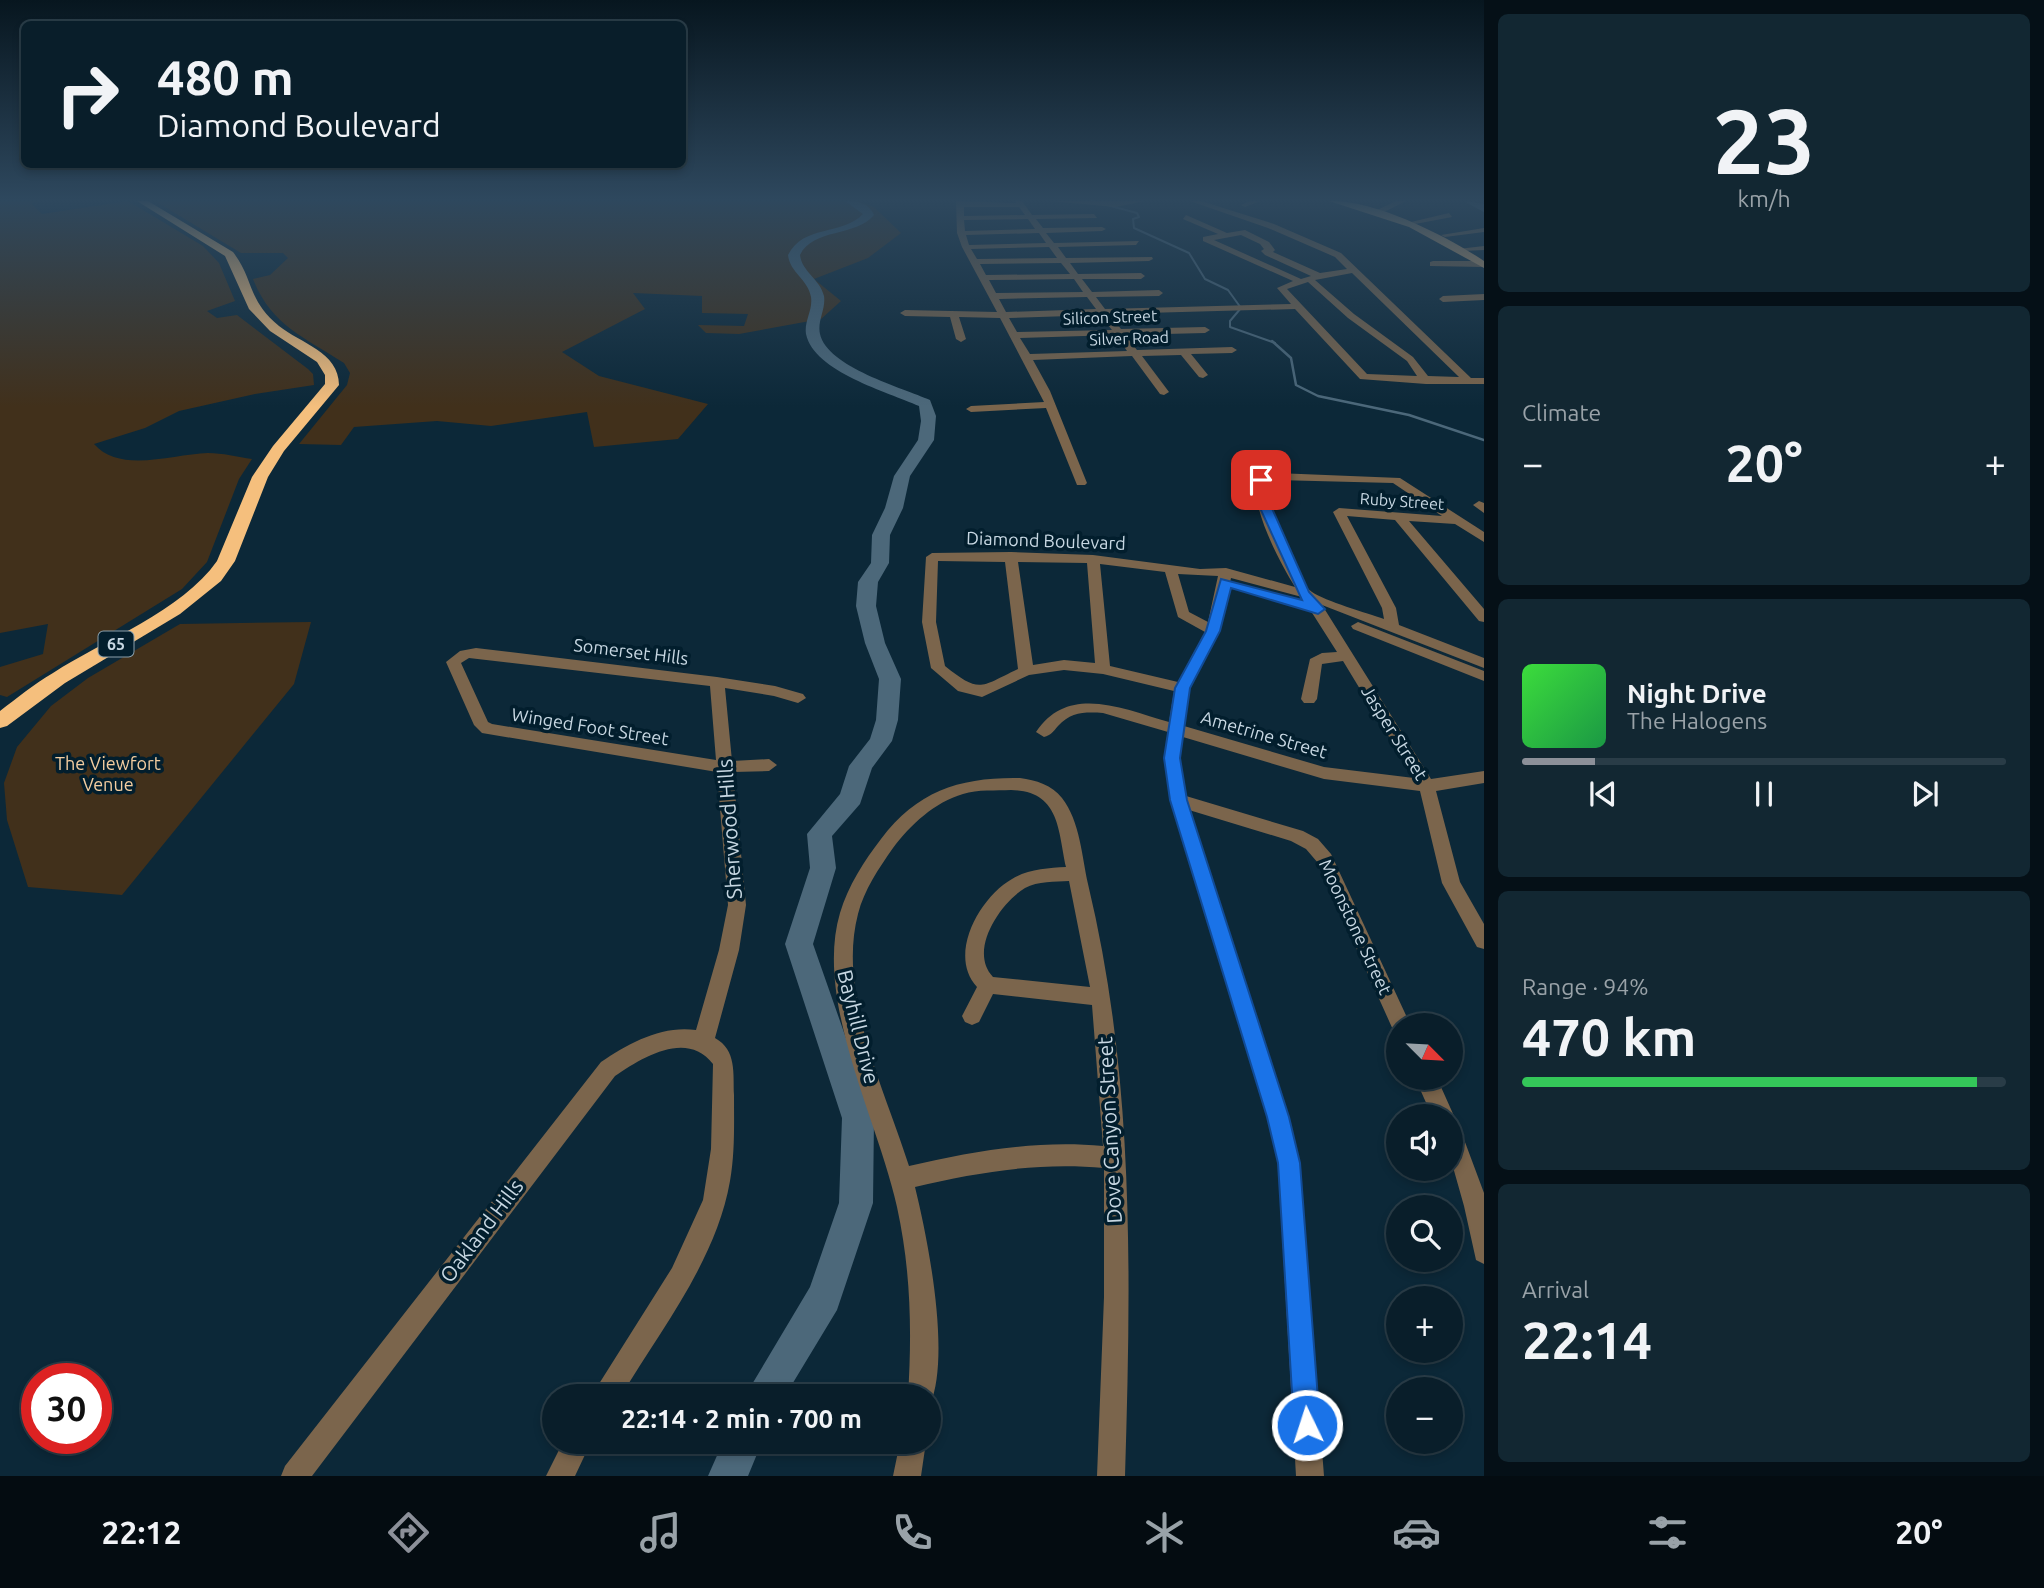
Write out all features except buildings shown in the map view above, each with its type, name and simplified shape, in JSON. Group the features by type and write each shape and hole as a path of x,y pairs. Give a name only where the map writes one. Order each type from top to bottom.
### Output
{"highway":[{"name":"65","path":"0,722 58,678 174,610 215,577 226,561 260,477 278,449 332,385 333,371 325,363 274,328 255,308 248,299 239,270"}],"street":[{"path":"979,270 1027,356 1081,482"},
{"path":"1070,270 1164,391"},
{"path":"1288,270 1309,278"},
{"path":"1296,270 1309,278 1351,316 1410,359 1426,381"},
{"path":"1469,381 1354,270 1309,278 1281,287 1364,377 1426,381 1469,381 1484,381"},
{"path":"983,278 1141,276"},
{"path":"993,296 1158,293"},
{"path":"1443,299 1484,297"},
{"path":"905,313 1004,315 1297,306"},
{"path":"953,313 961,339"},
{"name":"Silicon Street","path":"1015,335 1205,330"},
{"name":"Silver Road","path":"1027,356 1232,351"},
{"path":"1184,352 1203,375"},
{"path":"971,409 1050,405"},
{"path":"1318,609 1303,593 1261,497 1261,480 1276,476 1396,480 1484,538"},
{"name":"Ruby Street","path":"1392,627 1389,608 1339,512 1462,521"},
{"path":"1398,516 1484,618"},
{"path":"1011,556 1026,671 1064,665 1103,669 1182,688"},
{"name":"Diamond Boulevard","path":"1026,671 982,692 963,688 938,668 929,622 932,557 1093,559 1226,577 1303,593 1484,663"},
{"path":"1093,559 1103,669"},
{"path":"1170,568 1183,614 1213,631"},
{"path":"1226,577 1213,631 1182,688 1179,730 1172,758 1178,800 1278,1117 1289,1163 1310,1476"},
{"name":"Diamond Boulevard","path":"1226,577 1318,609 1484,676"},
{"name":"Jasper Street","path":"1318,609 1427,786 1451,883 1484,941"},
{"name":"Somerset Hills","path":"458,657 476,653 717,682 775,691 798,698"},
{"path":"1309,699 1315,662 1322,658 1346,656"},
{"name":"Winged Foot Street","path":"458,657 453,662 454,668 482,725 488,729 726,767 769,765"},
{"name":"Sherwood Hills","path":"704,1040 729,950 737,905 717,682"},
{"name":"Ametrine Street","path":"1044,732 1060,713 1080,706 1103,708 1324,773 1427,786 1484,777"},
{"name":"Bayhill Drive","path":"922,1384 924,1324 913,1230 902,1179 886,1135 847,992 842,961 849,913 867,876 890,841 912,818 943,795 977,785 1052,787"},
{"name":"Dove Canyon Street","path":"1052,787 1064,817 1101,997 1116,1158 1116,1367 1111,1476"},
{"name":"Moonstone Street","path":"1178,800 1297,836 1312,844 1325,859 1395,1013"},
{"path":"1075,874 1023,881 999,898 982,928 974,957 974,969 979,979 988,985 1101,997"},
{"path":"972,1016 988,985"},
{"name":"Oakland Hills","path":"295,1476 608,1069 628,1055 653,1044 685,1038 704,1040"},
{"path":"613,1384 688,1262 714,1200 720,1169 723,1061 716,1048 704,1040"},
{"path":"902,1179 968,1163 1033,1153 1116,1158"},
{"path":"1463,1160 1481,1222 1484,1252"},
{"path":"560,1476 572,1454"},
{"path":"908,1476 912,1454"}],"green space":[{"path":"0,270 222,270 235,301 207,311 217,318 237,315 308,369 313,374 314,385 255,394 179,411 145,428 94,444 105,453 132,460 208,453 252,459 239,479 207,562 182,589 7,697 0,695 0,667 43,654 48,624 0,633"},
{"path":"275,270 837,270 814,279 841,301 821,319 739,334 706,333 698,325 744,326 748,314 702,313 702,296 633,293 645,309 562,352 599,376 708,404 678,439 594,447 587,412 491,426 437,421 354,427 341,445 299,444 347,385 350,373 344,363 302,337 269,308 253,279 270,275"},
{"name":"The Viewfort Venue","path":"311,622 294,684 122,895 28,887 7,820 4,783 17,747 51,706 88,678 180,624"}],"waterway":[{"path":"771,1384 824,1297 856,1203 858,1118 799,944 823,868 819,834 851,798 861,766 881,741 887,720 890,679 875,643 866,606 868,582 880,563 881,535 894,508 902,476 926,440 929,426 925,403 848,370 823,351 815,340 812,327 817,296 813,285 799,270"},
{"path":"1199,270 1205,279 1228,290 1241,308 1230,321 1230,327 1274,343"},
{"path":"1274,343 1291,358 1296,385 1318,396 1409,415 1484,440"},
{"path":"728,1476 738,1454"}],"route":[{"path":"1261,480 1261,497 1303,593 1318,609 1226,582 1213,631 1182,688 1179,730 1172,758 1178,800 1278,1117 1289,1163 1307,1425"}]}
